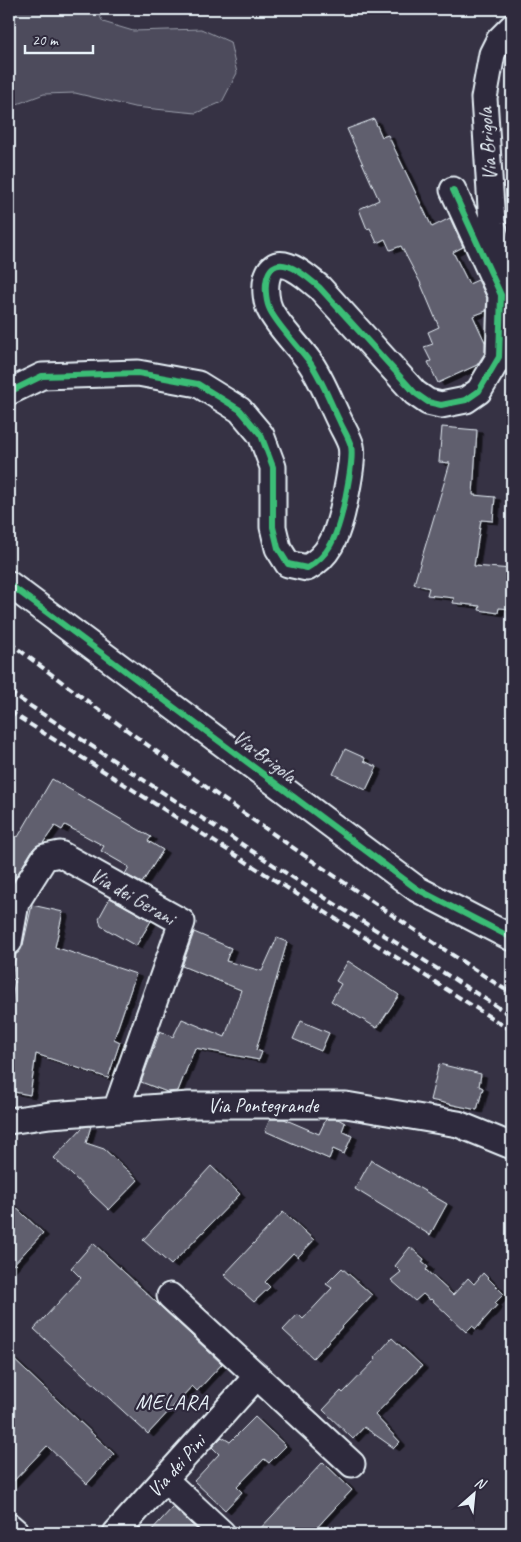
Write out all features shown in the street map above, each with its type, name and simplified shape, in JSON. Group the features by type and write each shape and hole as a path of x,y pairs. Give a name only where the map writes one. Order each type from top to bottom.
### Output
{"street":[{"name":"Via Brigola","path":"512,27 499,40 492,54 484,98 492,222 498,243 512,265"},
{"path":"9,392 42,376 138,373 198,384 240,410 261,436 273,467 273,527 278,548 288,564 307,568 318,562 328,552 339,528 346,498 351,447 315,369 270,310 264,285 266,279 271,270 286,265 301,273 319,287 415,393 428,402 441,405 466,400 479,391 499,357 501,295 453,190"},
{"name":"Via Brigola","path":"9,584 417,889 512,938"},
{"name":"Via dei Gerani","path":"9,942 16,902 45,857 60,854 182,922 116,1110"},
{"name":"Via Pontegrande","path":"9,1121 189,1105 346,1105 458,1124 512,1146"},
{"path":"170,1296 352,1464"},
{"name":"Via dei Pini","path":"116,1533 257,1376"},
{"path":"164,1479 222,1533"},
{"path":"9,1526 17,1533"}],"shaded area":[{"path":"9,9 96,9 103,22 133,31 201,29 230,42 237,73 222,102 196,113 134,107 75,93 44,94 9,107"}],"building":[{"path":"374,119 382,137 388,135 432,227 450,218 463,247 453,252 469,284 478,280 487,298 486,311 473,316 485,342 485,353 477,365 438,383 428,362 431,361 424,347 433,344 428,332 439,327 420,282 401,246 390,250 385,239 377,243 370,228 367,229 359,209 379,200 347,129"},
{"path":"442,427 477,430 473,495 495,497 493,521 481,520 474,566 512,569 512,609 499,608 498,613 479,610 480,606 453,603 454,598 427,595 429,588 414,584 450,463 439,462"},
{"path":"345,749 365,758 364,761 377,767 366,790 333,774"},
{"path":"52,779 151,837 148,841 163,850 142,883 125,874 129,867 101,851 104,846 65,825 62,830 55,826 43,843 33,849 9,888 9,831 18,837"},
{"path":"110,898 151,921 136,946 101,926 99,918"},
{"path":"32,905 63,912 55,947 136,974 114,1039 120,1042 108,1078 36,1054 30,1095 9,1091 9,1018 15,980 11,979 16,954 23,945"},
{"path":"194,932 231,948 226,961 262,971 277,938 287,942 256,1050 262,1052 259,1060 195,1048 178,1091 167,1092 141,1082 160,1031 173,1037 182,1019 225,1037 241,990 182,966"},
{"path":"348,961 399,995 377,1028 331,1001 341,984 336,981"},
{"path":"301,1021 329,1033 321,1051 293,1039"},
{"path":"439,1064 481,1074 479,1086 483,1088 477,1110 430,1100"},
{"path":"270,1119 284,1119 319,1134 326,1119 338,1119 345,1123 342,1131 352,1136 344,1154 333,1149 329,1159 265,1131"},
{"path":"91,1126 86,1143 104,1149 138,1180 109,1210 54,1158 83,1127"},
{"path":"371,1160 447,1204 430,1235 355,1189"},
{"path":"211,1166 240,1194 171,1265 143,1240"},
{"path":"9,1201 43,1233 9,1269"},
{"path":"283,1212 314,1240 298,1257 293,1253 265,1282 270,1287 254,1302 224,1275"},
{"path":"93,1243 222,1364 197,1391 192,1386 148,1434 34,1329 81,1278 71,1268"},
{"path":"410,1247 424,1259 422,1262 428,1267 426,1270 453,1295 468,1278 474,1284 483,1273 504,1294 476,1329 472,1326 466,1332 431,1299 423,1294 415,1301 391,1280 401,1272 395,1266"},
{"path":"342,1268 372,1295 313,1358 283,1330 298,1314 303,1319 332,1288 326,1284"},
{"path":"392,1338 422,1366 375,1415 400,1442 394,1448 364,1427 353,1439 323,1410 341,1391 343,1393 376,1359 374,1358"},
{"path":"9,1355 114,1454 87,1484 47,1446 9,1486"},
{"path":"255,1417 286,1446 269,1463 264,1459 237,1487 242,1492 225,1510 194,1481 219,1454 212,1447 222,1437 230,1442"},
{"path":"323,1462 352,1490 312,1533 256,1533"},
{"path":"173,1507 189,1522 201,1533 149,1533"}],"railway":[{"path":"9,642 194,778 384,909 512,994"},
{"path":"9,692 289,875 512,1016"},
{"path":"9,711 512,1031"}],"cycle path":[{"path":"9,392 42,376 138,373 198,384 240,410 261,435 273,467 273,527 278,548 288,564 307,568 321,558 334,538 342,513 352,452 347,437 314,368 270,310 266,296 269,272 273,267 279,265 288,266 308,278 319,287 415,393 428,402 441,405 466,400 479,391 499,357 501,295 453,190"},
{"path":"9,584 417,889 512,938"}],"district":[{"name":"MELARA","path":"172,1402"}]}
